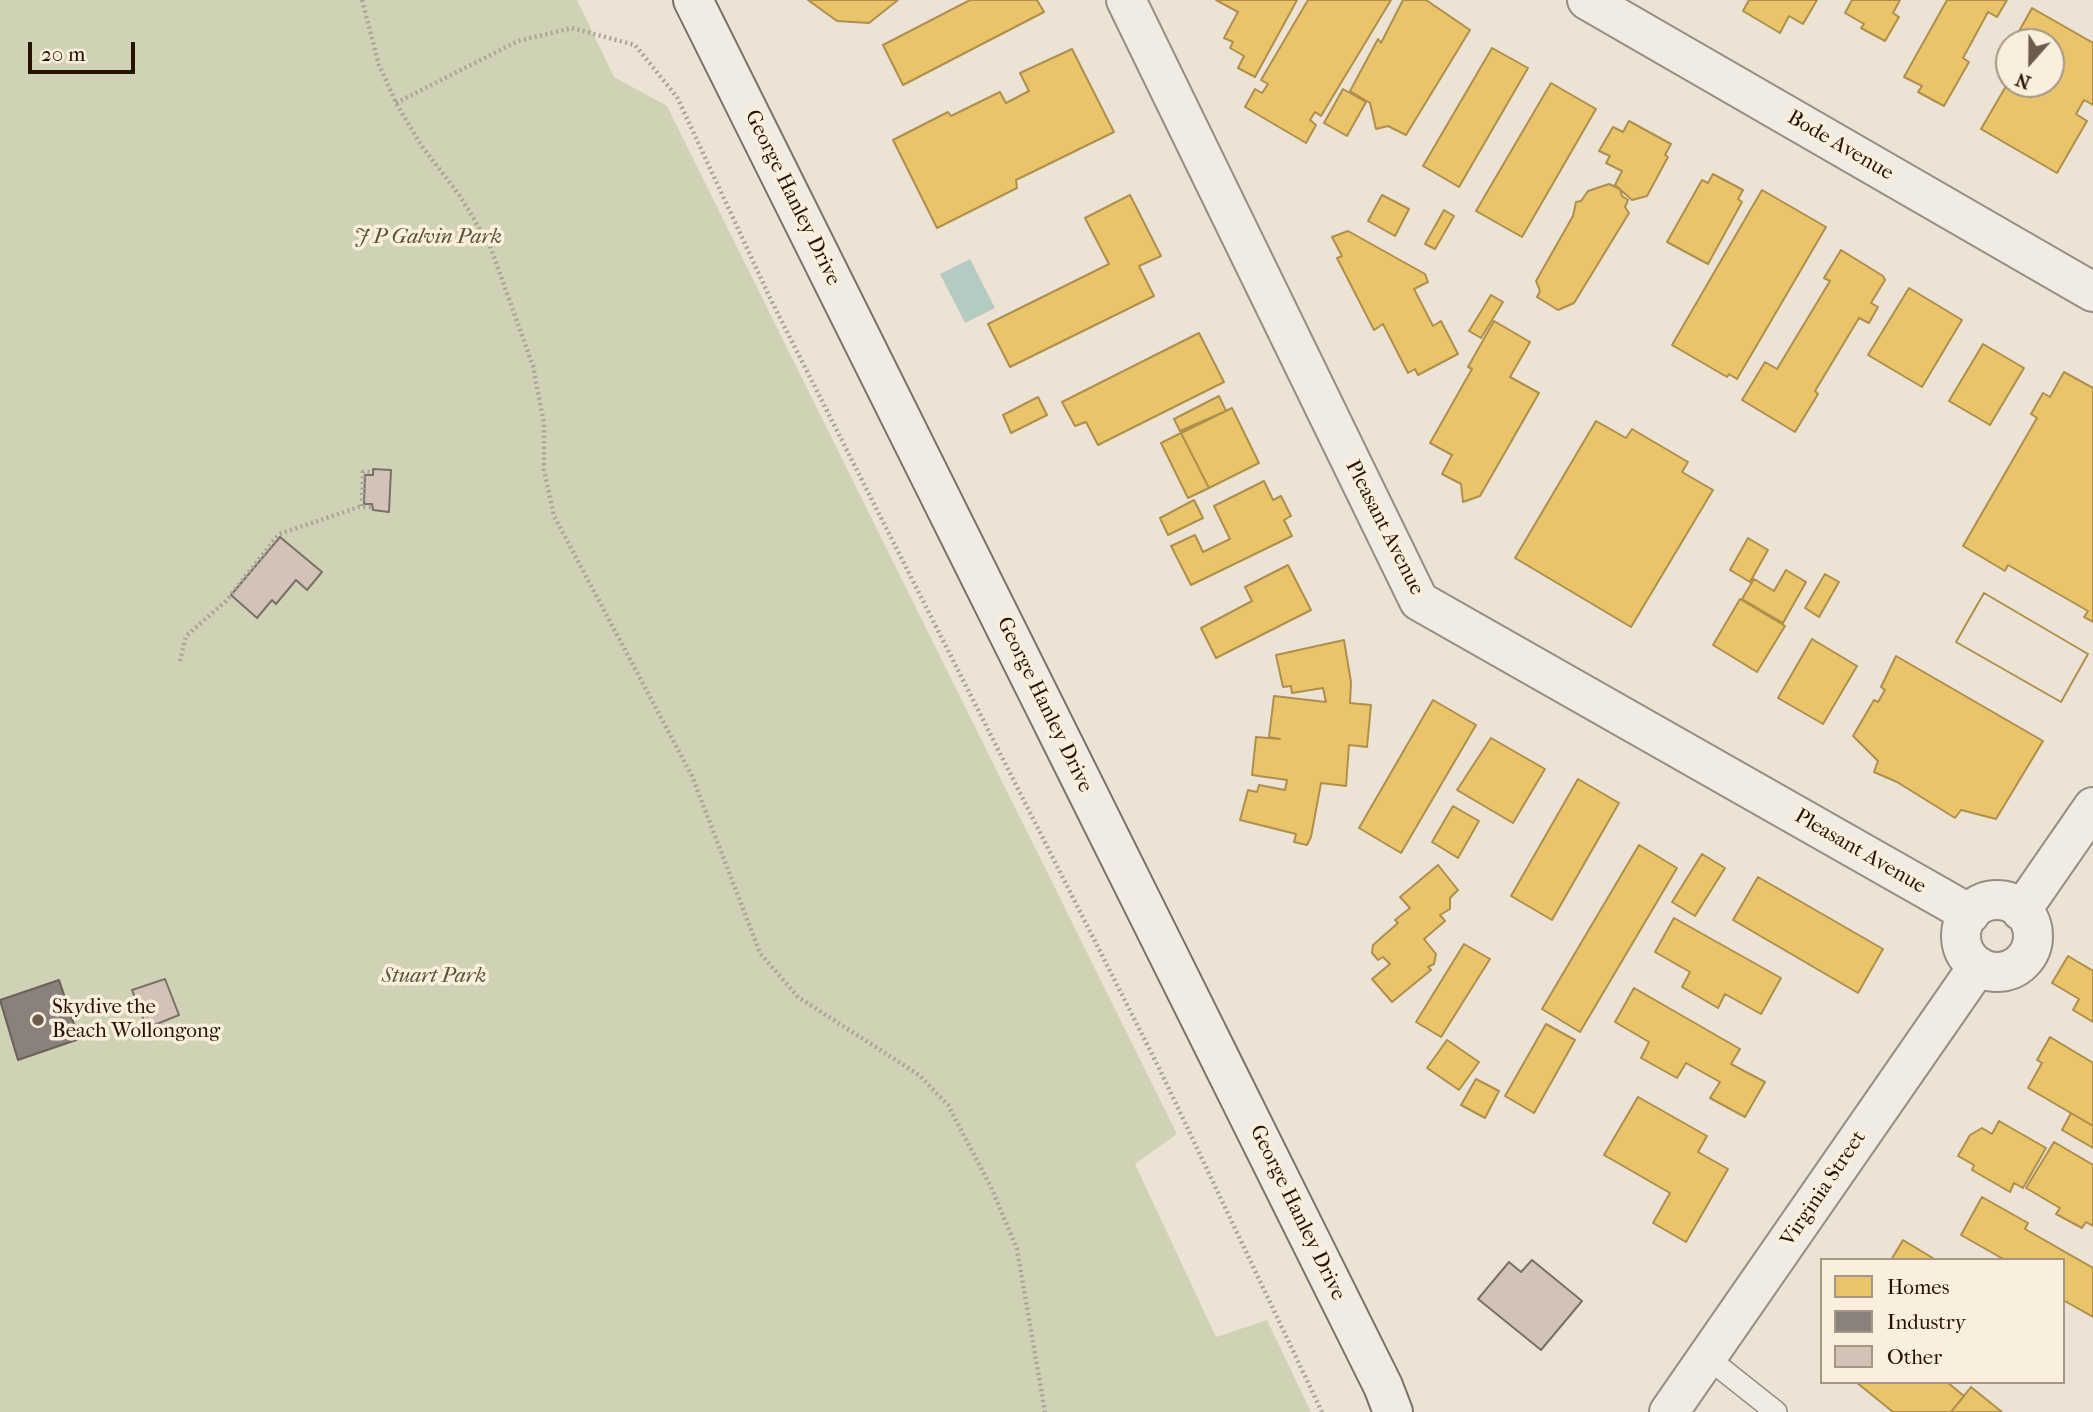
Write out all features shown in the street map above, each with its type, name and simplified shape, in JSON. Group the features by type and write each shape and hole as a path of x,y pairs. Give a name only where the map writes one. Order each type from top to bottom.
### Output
{"street":[{"name":"George Hanley Drive","path":"693,0 1383,1386 1393,1412"},
{"name":"Pleasant Avenue","path":"1126,0 1419,601 1970,914"},
{"name":"Bode Avenue","path":"1587,0 2093,292"},
{"path":"2021,911 2093,807"},
{"path":"1995,901 2007,902 2021,911 2032,926 2033,937 2026,958 2006,971 1994,972 1978,966 1965,954 1962,942 1962,930 1970,914 1983,903 1995,901"},
{"name":"Virginia Street","path":"1669,1412 1978,966"}],"lane":[{"path":"1708,1358 1776,1412"}],"path":[{"path":"362,0 379,65 396,103 421,145 460,196 490,246 533,366 544,424 544,470 554,516 692,775 760,953 798,997 919,1075 948,1105 991,1187 1017,1249 1045,1412"},
{"path":"396,103 519,41 572,28 635,45 677,97 771,300 1159,1068 1322,1412"},
{"path":"362,506 363,472 373,472"},
{"path":"180,661 186,636 226,601 279,534 362,506 372,507"}],"green space":[{"name":"Stuart Park","path":"0,0 577,0 614,77 667,106 1177,1134 1135,1164 1216,1337 1267,1320 1311,1412 0,1412"}],"shaded area":[{"path":"970,259 995,308 965,323 940,274"}],"building: Homes":[{"path":"808,0 898,0 869,23 837,21"},
{"path":"970,0 1037,0 1044,12 903,85 883,45"},
{"path":"1216,0 1297,0 1255,77 1238,68 1244,56 1230,48 1233,42 1224,38 1238,12"},
{"path":"1308,0 1391,0 1321,116 1315,112 1310,120 1316,125 1306,143 1245,107 1255,89 1262,93 1268,84 1261,80"},
{"path":"1403,0 1426,0 1470,30 1406,135 1388,126 1376,129 1370,103 1350,91 1378,39 1381,43"},
{"path":"1749,0 1817,0 1803,24 1789,16 1780,33 1743,11"},
{"path":"1852,0 1900,0 1893,13 1899,17 1885,41 1861,28 1864,24 1845,13"},
{"path":"1947,0 2007,0 1997,17 1988,12 1963,58 1969,62 1944,106 1918,92 1922,86 1904,77"},
{"path":"2032,8 2093,43 2093,105 2084,100 2076,114 2087,121 2057,173 1981,129 1999,98 2065,98 2065,28 2021,28"},
{"path":"1492,48 1528,68 1459,187 1423,166"},
{"path":"1072,49 1114,132 1016,180 1017,188 937,228 893,140 948,112 951,116 1000,92 1006,103 1029,91 1020,73"},
{"path":"1551,83 1596,109 1522,237 1476,211"},
{"path":"1343,89 1366,102 1347,136 1324,123"},
{"path":"1629,121 1671,144 1665,155 1668,157 1647,196 1632,200 1615,185 1622,171 1606,163 1610,156 1599,151 1613,127 1623,132"},
{"path":"1713,174 1743,190 1738,199 1742,202 1708,264 1667,242 1702,180 1708,183"},
{"path":"1609,184 1620,189 1622,196 1628,200 1625,207 1629,213 1574,303 1558,310 1537,297 1540,291 1536,281 1573,216 1576,202 1581,201 1588,191"},
{"path":"1762,190 1826,227 1737,379 1729,374 1727,377 1672,345"},
{"path":"1130,195 1161,256 1139,266 1154,296 1010,367 988,324 1109,264 1085,218"},
{"path":"1382,195 1409,209 1395,236 1368,221"},
{"path":"1444,210 1454,216 1435,249 1425,244"},
{"path":"1348,231 1425,274 1428,282 1414,289 1433,326 1441,321 1458,354 1418,375 1415,369 1408,373 1383,324 1374,330 1337,258 1342,256 1332,237"},
{"path":"1841,250 1883,276 1885,280 1871,303 1878,307 1869,323 1859,318 1815,391 1818,394 1795,432 1742,400 1765,362 1777,369 1830,281 1824,278"},
{"path":"1909,288 1962,320 1922,387 1868,355"},
{"path":"1491,295 1503,302 1481,338 1469,331"},
{"path":"1494,321 1530,342 1510,377 1539,393 1480,496 1463,502 1461,484 1442,474 1452,455 1430,443 1472,369 1468,367"},
{"path":"1199,333 1224,382 1098,445 1086,422 1075,426 1062,402"},
{"path":"1983,344 2024,368 1990,425 1949,401"},
{"path":"2064,372 2093,388 2093,622 2084,617 2088,611 2008,565 2005,571 1963,546 2037,418 2031,414 2043,393 2050,397"},
{"path":"1219,396 1226,411 1180,431 1174,419"},
{"path":"1038,397 1047,415 1011,433 1003,415"},
{"path":"1232,408 1259,463 1209,488 1181,433"},
{"path":"1596,421 1626,438 1632,429 1688,462 1682,472 1713,490 1631,627 1515,558"},
{"path":"1181,433 1209,488 1188,498 1161,443"},
{"path":"1264,481 1273,500 1281,496 1291,516 1284,520 1292,536 1191,585 1171,546 1195,535 1203,552 1230,539 1214,506"},
{"path":"1194,500 1203,518 1168,535 1160,518"},
{"path":"1748,538 1768,550 1750,582 1730,570"},
{"path":"1288,565 1311,610 1216,658 1201,628 1252,601 1245,587"},
{"path":"1786,570 1806,582 1783,623 1742,599 1754,579 1774,591"},
{"path":"1825,574 1839,582 1819,617 1805,608"},
{"path":"1984,593 2088,654 2061,702 1956,642"},
{"path":"1984,593 2088,654 2061,702 1956,642"},
{"path":"1740,599 1785,626 1757,672 1713,645"},
{"path":"1812,639 1857,666 1823,724 1778,698"},
{"path":"1344,640 1351,682 1350,703 1371,705 1367,747 1349,745 1346,786 1321,783 1311,837 1307,845 1294,842 1296,834 1240,820 1248,790 1257,792 1259,785 1285,790 1287,780 1252,775 1256,737 1280,739 1269,737 1274,696 1326,702 1323,688 1292,693 1291,686 1283,687 1276,655"},
{"path":"1896,656 2043,741 1996,819 1961,810 1955,818 1897,782 1874,772 1878,761 1853,736 1874,700 1878,702 1885,690 1881,687"},
{"path":"1433,700 1476,725 1401,853 1359,828"},
{"path":"1491,738 1545,769 1513,823 1457,790"},
{"path":"1578,779 1619,803 1552,920 1511,896"},
{"path":"1453,806 1479,821 1458,858 1432,842"},
{"path":"1639,845 1677,868 1580,1032 1542,1009"},
{"path":"1702,854 1725,868 1695,916 1672,902"},
{"path":"1438,865 1458,890 1450,898 1450,909 1440,915 1445,921 1424,939 1436,954 1434,964 1428,967 1431,970 1392,1002 1372,979 1390,964 1383,957 1378,960 1372,953 1373,945 1398,923 1395,920 1410,908 1400,897"},
{"path":"1758,877 1883,949 1858,993 1733,920"},
{"path":"1674,918 1781,978 1761,1014 1725,994 1718,1008 1682,987 1690,972 1655,952"},
{"path":"1464,944 1490,959 1441,1037 1416,1022"},
{"path":"2068,956 2093,971 2093,1022 2073,1010 2079,999 2052,983"},
{"path":"1634,988 1740,1049 1731,1064 1765,1082 1745,1117 1710,1098 1720,1082 1686,1063 1677,1078 1641,1058 1649,1042 1615,1022"},
{"path":"1546,1024 1575,1040 1534,1113 1505,1096"},
{"path":"2050,1037 2093,1063 2093,1126 2028,1088 2042,1063 2037,1060"},
{"path":"1447,1040 1479,1062 1459,1090 1427,1068"},
{"path":"1476,1079 1499,1091 1485,1118 1461,1105"},
{"path":"1638,1097 1707,1136 1698,1152 1728,1169 1686,1242 1653,1223 1670,1193 1604,1155"},
{"path":"2071,1113 2093,1126 2093,1148 2062,1130"},
{"path":"1999,1121 2046,1148 2023,1188 2014,1183 2010,1192 1972,1170 1974,1165 1958,1156 1970,1135 1982,1128 1992,1134"},
{"path":"2054,1142 2093,1165 2093,1226 2086,1222 2082,1228 2056,1214 2060,1208 2026,1188"},
{"path":"1982,1197 2028,1223 2025,1229 2093,1268 2093,1317 2065,1301 2065,1258 2001,1258 1961,1235"},
{"path":"1903,1240 1933,1258 1892,1258"},
{"path":"1858,1384 1949,1384 1964,1396 1951,1412 1893,1412"},
{"path":"1971,1387 2002,1412 1951,1412"}],"building: Industry":[{"path":"59,980 79,1039 18,1060 0,1000"}],"building: Other":[{"path":"373,469 391,470 389,512 373,510 372,504 364,504 365,475 373,475"},
{"path":"280,537 322,572 307,590 296,580 276,604 272,600 257,618 231,595"},
{"path":"165,979 179,1015 147,1028 132,990"},
{"path":"1532,1260 1582,1301 1541,1350 1478,1299 1509,1262 1521,1272"}],"place":[{"name":"Skydive the Beach Wollongong","path":"38,1020"}],"park label":[{"name":"J P Galvin Park","path":"428,238"}]}
